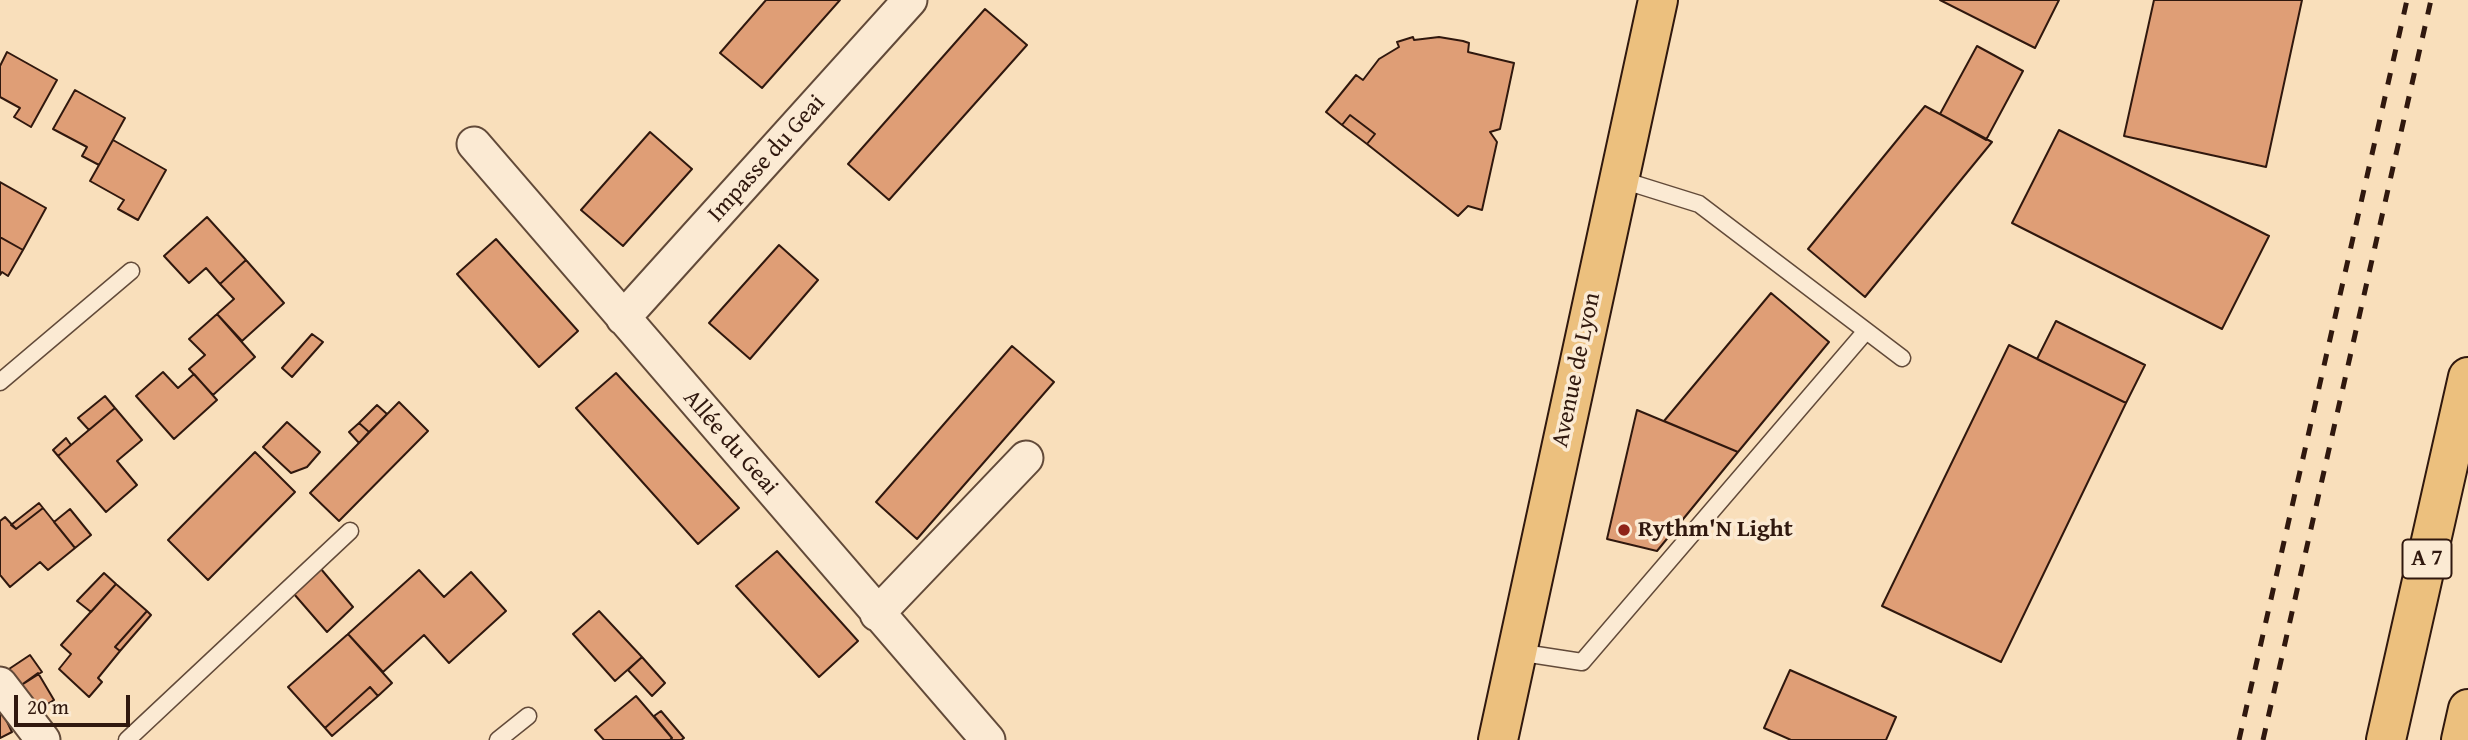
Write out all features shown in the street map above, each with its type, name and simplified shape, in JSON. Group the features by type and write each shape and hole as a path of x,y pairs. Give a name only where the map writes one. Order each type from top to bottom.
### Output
{"main road":[{"name":"Avenue de Lyon","path":"1498,740 1658,0"},
{"name":"A 7","path":"2386,740 2468,377"},
{"path":"2461,740 2468,709"}],"street":[{"name":"Impasse du Geai","path":"623,318 910,0"},
{"name":"Allée du Geai","path":"474,144 988,740"},
{"path":"877,614 1026,458"},
{"path":"0,684 43,740"}],"lane":[{"path":"1619,180 1699,204 1902,358"},
{"path":"0,382 131,271"},
{"path":"1517,652 1582,662 1866,331"},
{"path":"127,740 350,531"},
{"path":"498,740 528,716"}],"building":[{"path":"766,0 840,0 762,88 720,53"},
{"path":"1940,0 2059,0 2035,48"},
{"path":"2154,0 2302,0 2266,167 2124,136"},
{"path":"985,9 1027,45 889,200 848,164"},
{"path":"1413,37 1414,40 1439,37 1463,41 1469,43 1468,52 1514,63 1500,129 1490,132 1497,142 1482,210 1468,206 1458,216 1367,144 1375,134 1350,115 1342,125 1326,112 1356,75 1363,80 1379,59 1399,47 1397,42"},
{"path":"1977,46 2023,71 1986,140 1940,114"},
{"path":"7,52 57,80 31,127 14,117 20,108 0,97 0,66"},
{"path":"75,90 125,118 99,165 82,156 87,147 53,129"},
{"path":"1925,106 1992,142 1865,297 1808,249"},
{"path":"1350,115 1375,134 1367,144 1342,125"},
{"path":"2059,130 2269,236 2222,329 2012,223"},
{"path":"650,132 692,169 623,246 581,210"},
{"path":"113,140 166,170 138,220 118,209 124,200 90,181"},
{"path":"0,182 46,208 23,250 0,237"},
{"path":"207,217 246,260 220,284 206,268 189,283 164,256"},
{"path":"0,237 23,250 8,276 2,272 0,275"},
{"path":"496,239 578,331 539,367 457,274"},
{"path":"779,245 818,280 750,359 709,323"},
{"path":"246,260 284,303 242,341 217,314 234,299 220,284"},
{"path":"1771,293 1829,342 1738,452 1664,421"},
{"path":"217,314 255,357 213,395 189,369 205,355 189,339"},
{"path":"2056,321 2145,365 2126,403 2037,359"},
{"path":"312,334 323,342 292,377 282,368"},
{"path":"2009,345 2126,403 2001,662 1882,606"},
{"path":"1012,346 1054,382 917,539 876,502"},
{"path":"163,372 178,388 194,374 217,400 174,439 136,396"},
{"path":"616,373 739,508 698,544 576,408"},
{"path":"105,396 115,408 89,430 78,418"},
{"path":"399,402 428,431 339,521 310,493"},
{"path":"377,405 387,414 369,432 359,423"},
{"path":"115,408 142,440 117,461 137,485 106,512 58,456"},
{"path":"1637,410 1738,452 1657,551 1607,539"},
{"path":"287,422 320,452 307,467 291,473 263,447"},
{"path":"359,423 369,432 359,443 349,432"},
{"path":"66,438 71,445 58,456 53,450"},
{"path":"255,452 295,492 208,580 168,540"},
{"path":"39,503 43,508 16,529 11,525"},
{"path":"43,508 75,548 48,570 40,562 10,587 0,575 0,521 5,517 16,529"},
{"path":"70,509 91,535 75,548 54,522"},
{"path":"777,551 858,641 819,677 736,586"},
{"path":"321,569 353,607 327,632 294,594"},
{"path":"419,570 444,597 471,572 506,611 449,663 424,635 383,672 348,634"},
{"path":"104,573 116,584 91,612 77,601"},
{"path":"116,584 147,611 115,647 120,651 98,678 102,682 89,697 59,669 71,654 61,645"},
{"path":"147,611 151,615 120,651 115,647"},
{"path":"599,611 642,657 615,681 573,634"},
{"path":"348,634 392,683 378,696 370,687 325,728 288,687"},
{"path":"30,655 42,672 20,686 9,669"},
{"path":"642,657 665,683 652,696 628,670"},
{"path":"1790,670 1896,717 1886,740 1791,740 1764,728"},
{"path":"38,673 54,700 36,711 20,686"},
{"path":"370,687 378,696 332,736 325,728"},
{"path":"636,696 672,738 670,740 604,740 595,730"},
{"path":"0,707 12,732 0,738"},
{"path":"661,711 684,738 670,740 672,738 654,716"}],"railway":[{"path":"2239,740 2407,0"},
{"path":"2263,740 2431,0"}],"place":[{"name":"Rythm'N Light","path":"1624,530"}]}
